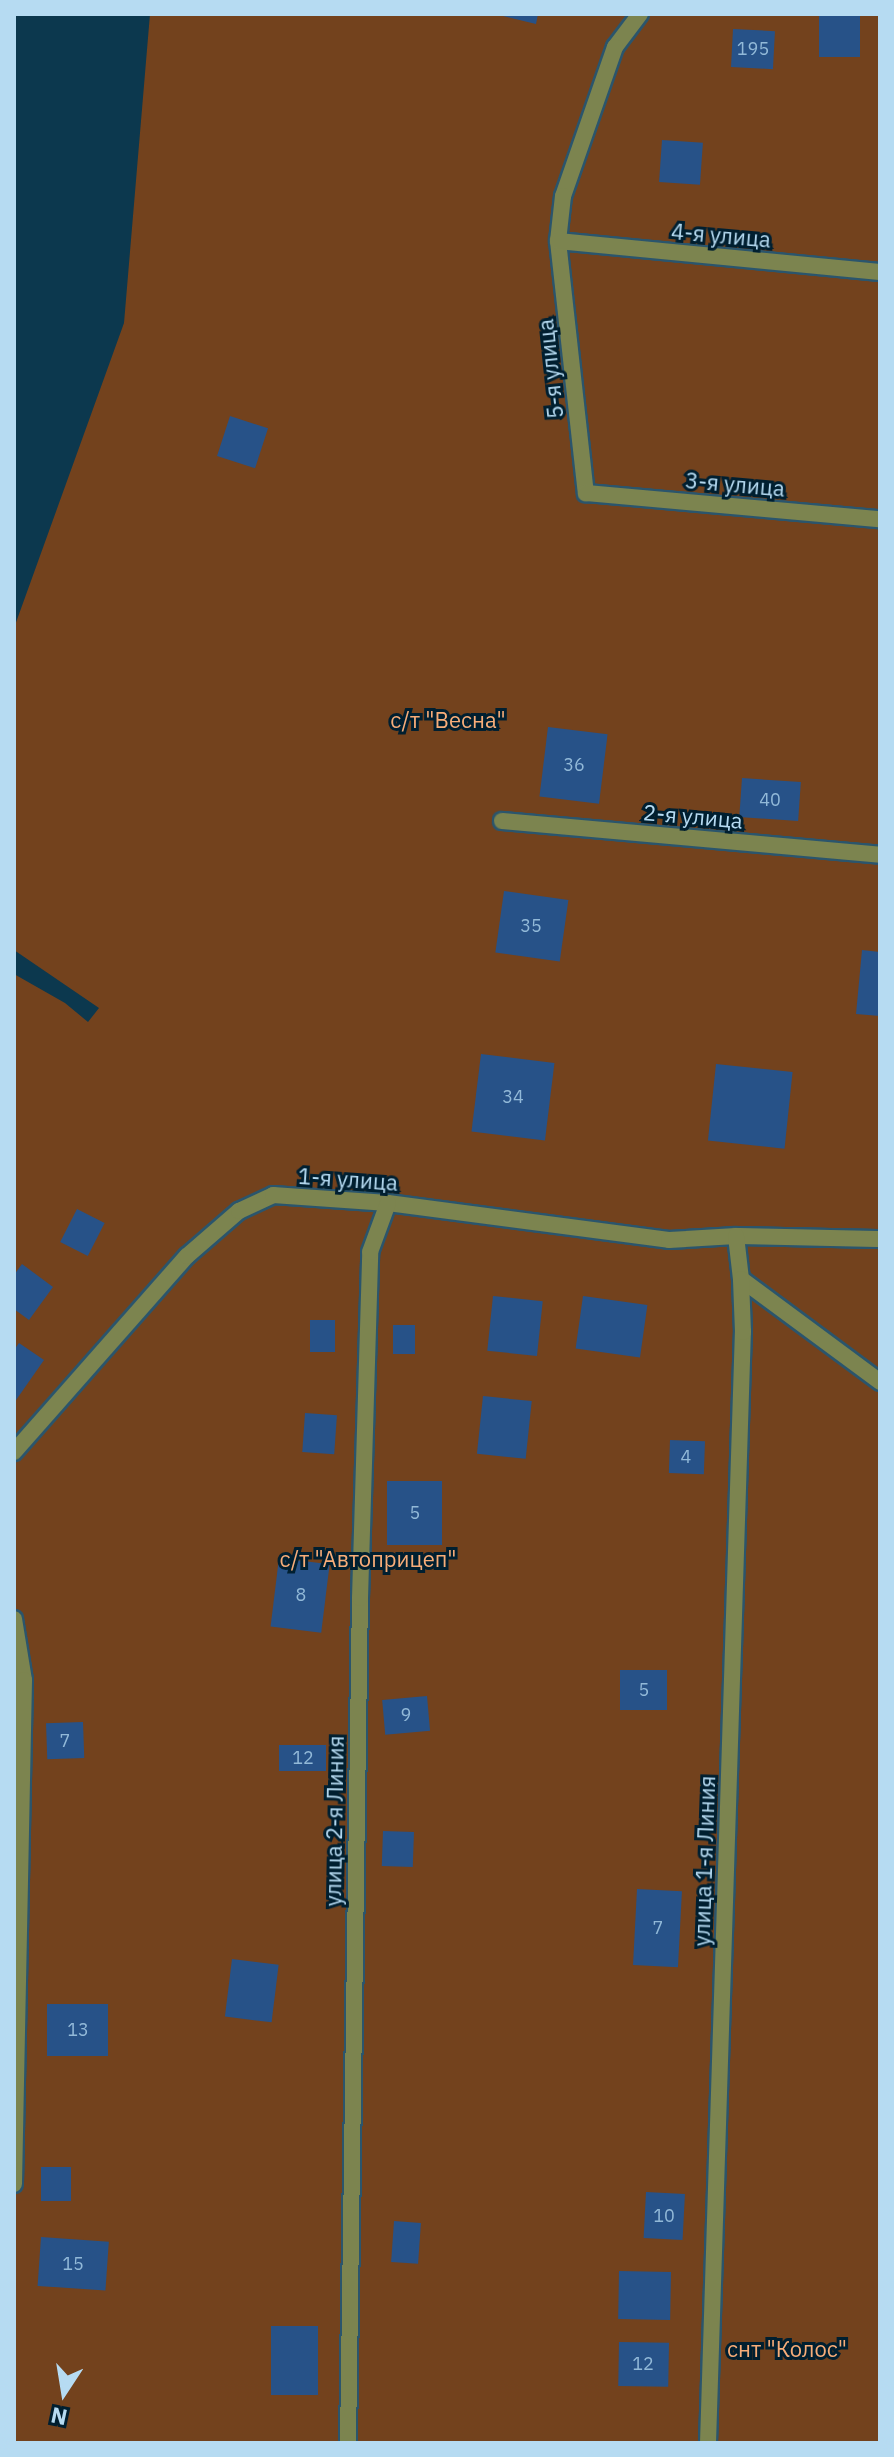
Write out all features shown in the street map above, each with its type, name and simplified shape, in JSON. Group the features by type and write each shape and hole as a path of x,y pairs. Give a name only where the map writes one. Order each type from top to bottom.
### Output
{"street":[{"name":"5-я улица","path":"586,493 558,241 563,196 615,47 640,14"},
{"name":"4-я улица","path":"558,241 880,272"},
{"name":"3-я улица","path":"586,493 880,519"},
{"name":"2-я улица","path":"502,821 880,855"},
{"name":"1-я улица","path":"14,1452 187,1256 239,1211 273,1195 388,1203 669,1240 736,1236 880,1239"},
{"name":"улица 2-я Линия","path":"348,2443 360,1598 370,1252 388,1203"},
{"path":"736,1236 741,1279 880,1382"},
{"name":"улица 1-я Линия","path":"708,2443 743,1332 741,1279"},
{"path":"14,1619 24,1680 14,2184"}],"green space":[{"path":"150,14 880,14 880,2443 14,2443 14,974 65,1003 88,1022 99,1008 14,950 14,628 124,323"}],"building":[{"path":"495,14 538,14 536,24"},
{"path":"819,14 860,14 860,57 819,57"},
{"path":"733,29 775,31 773,69 731,67"},
{"path":"662,140 703,143 700,185 659,182"},
{"path":"230,416 268,428 255,468 217,456"},
{"path":"548,727 608,734 599,804 539,796"},
{"path":"742,778 801,782 798,821 739,817"},
{"path":"504,891 568,900 560,961 495,952"},
{"path":"862,950 880,952 880,1016 856,1014"},
{"path":"481,1054 554,1063 545,1140 471,1131"},
{"path":"716,1064 793,1072 785,1149 708,1141"},
{"path":"77,1209 105,1223 88,1256 60,1242"},
{"path":"22,1264 53,1287 29,1320 14,1309 14,1275"},
{"path":"493,1296 543,1301 537,1356 487,1351"},
{"path":"583,1296 647,1305 640,1358 576,1348"},
{"path":"310,1320 335,1320 335,1352 310,1352"},
{"path":"393,1325 415,1325 415,1354 393,1354"},
{"path":"19,1343 44,1360 14,1403 14,1350"},
{"path":"483,1396 532,1401 526,1459 477,1454"},
{"path":"305,1413 337,1415 334,1454 302,1452"},
{"path":"670,1440 705,1441 704,1474 669,1473"},
{"path":"387,1481 442,1481 442,1545 387,1545"},
{"path":"279,1558 330,1564 321,1633 271,1626"},
{"path":"620,1670 667,1670 667,1710 620,1710"},
{"path":"427,1696 430,1731 385,1735 382,1700"},
{"path":"83,1722 84,1758 47,1759 46,1723"},
{"path":"279,1745 326,1745 326,1771 279,1771"},
{"path":"383,1831 414,1832 413,1867 382,1866"},
{"path":"637,1889 682,1891 678,1967 633,1965"},
{"path":"232,1959 279,1965 272,2022 225,2017"},
{"path":"47,2004 108,2004 108,2056 47,2056"},
{"path":"41,2167 71,2167 71,2201 41,2201"},
{"path":"646,2192 685,2194 683,2240 644,2238"},
{"path":"394,2221 421,2223 418,2264 391,2262"},
{"path":"41,2237 109,2242 105,2291 38,2286"},
{"path":"619,2271 671,2272 670,2320 618,2319"},
{"path":"271,2326 318,2326 318,2395 271,2395"},
{"path":"619,2342 669,2343 668,2387 618,2386"}],"park label":[{"name":"с/т \"Весна\"","path":"448,720"},
{"name":"с/т \"Автоприцеп\"","path":"368,1559"},
{"name":"снт \"Колос\"","path":"787,2349"}]}
